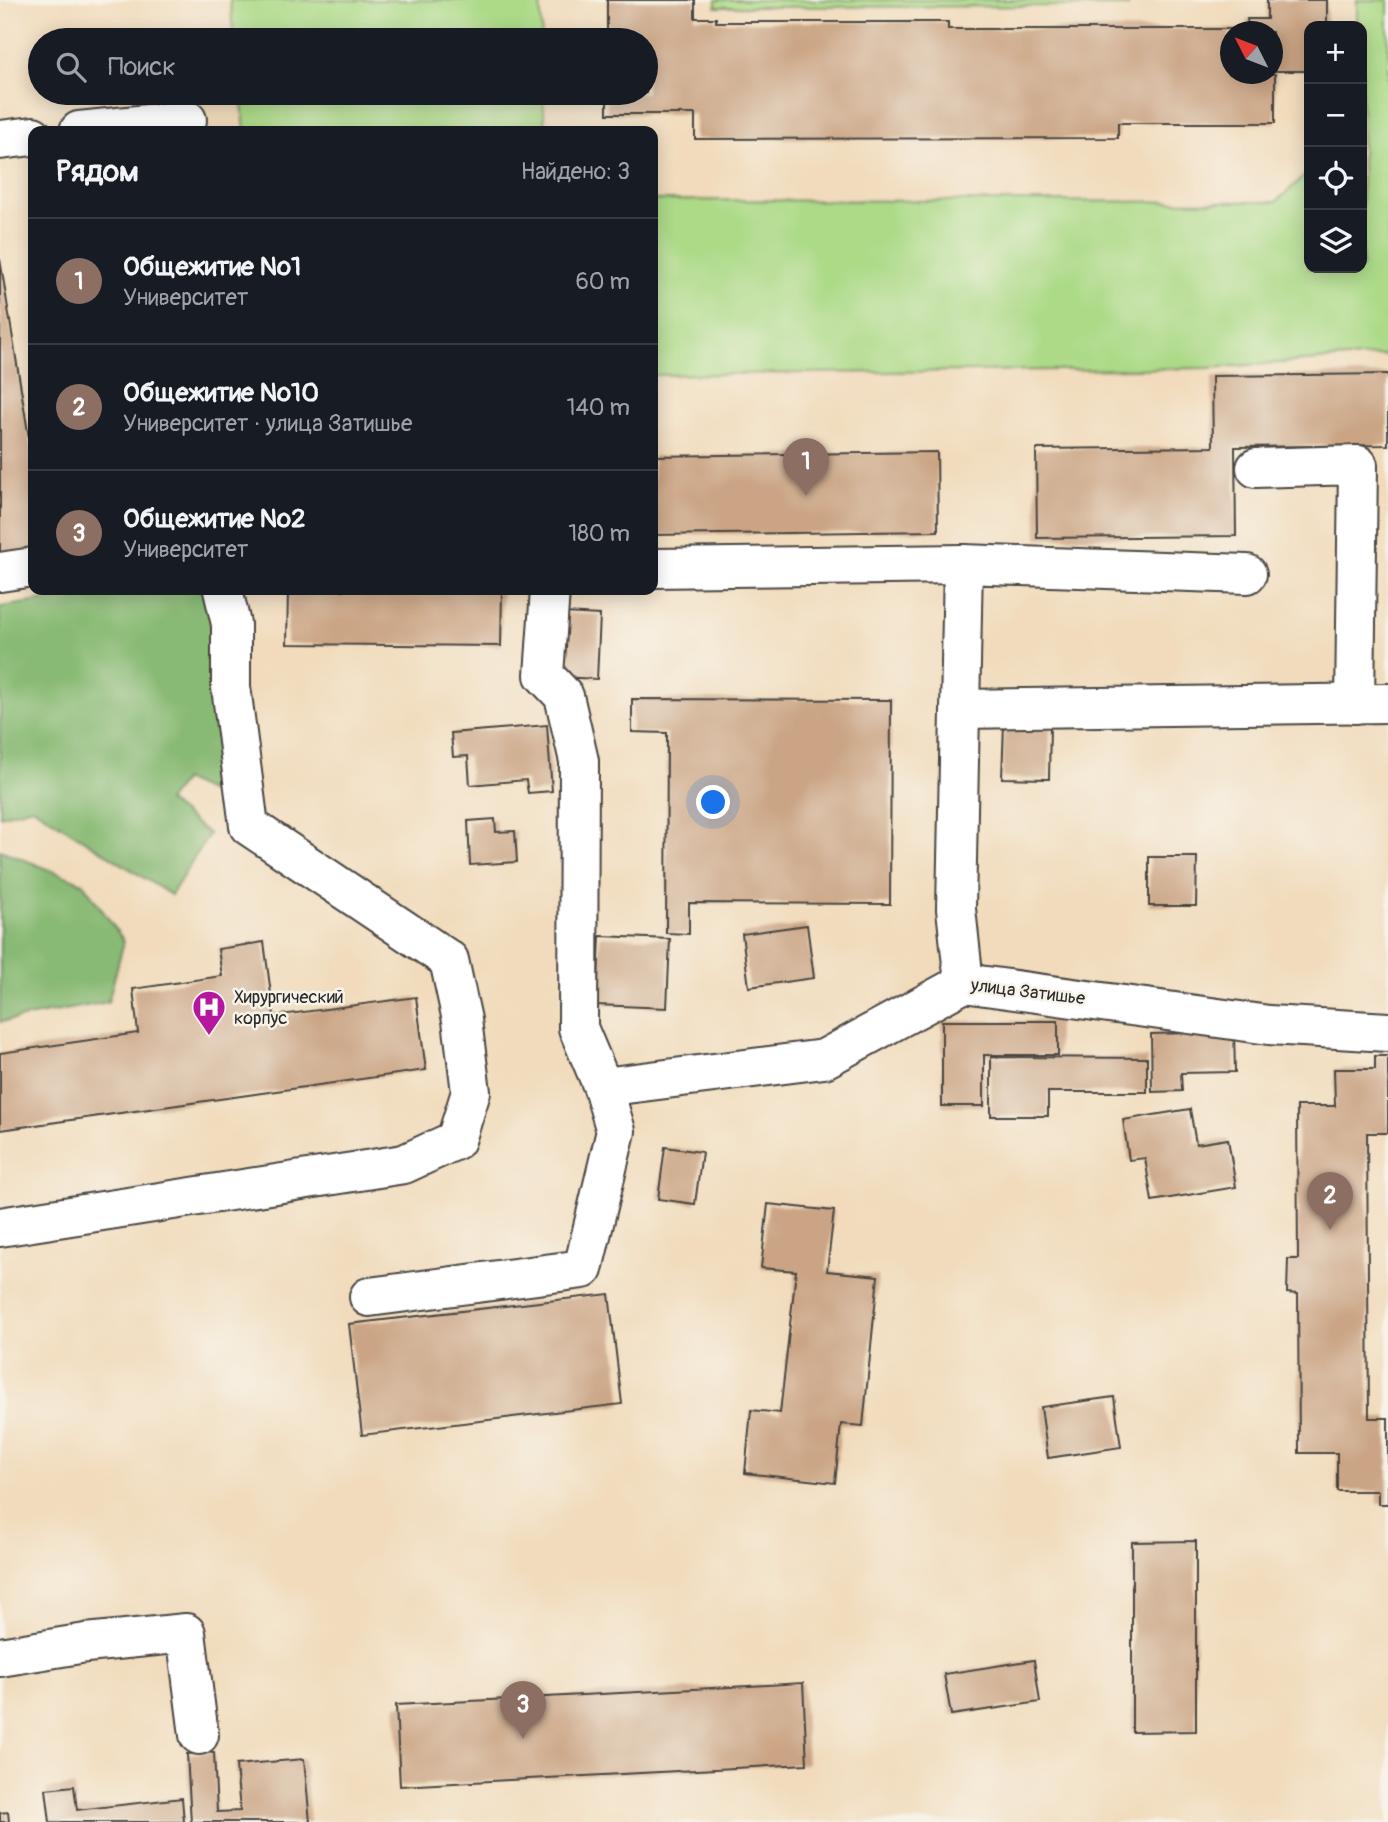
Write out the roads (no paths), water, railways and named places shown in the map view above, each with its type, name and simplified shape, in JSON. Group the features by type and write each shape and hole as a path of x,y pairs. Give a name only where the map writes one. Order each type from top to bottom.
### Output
{"street":[{"path":"128,126 187,120"},
{"path":"0,140 28,137"},
{"path":"961,709 1371,703 1358,465 1256,468"},
{"path":"963,564 956,909 964,983"},
{"path":"658,568 963,564 1247,574"},
{"path":"0,572 28,568"},
{"path":"0,1227 404,1164 456,1140 471,1092 462,1020 449,960 249,826 231,687 231,624 224,595"},
{"path":"369,1297 583,1269 615,1131 603,1087 578,1028 579,761 564,696 544,675 550,595"},
{"name":"улица Затишье","path":"603,1087 824,1059 964,983 1269,1025 1388,1032"},
{"path":"0,1657 86,1643 186,1633 199,1735"}],"place":[{"name":"Общежитие №1","path":"806,496"},
{"name":"Хирургический корпус","path":"209,1037"},
{"name":"Общежитие №10","path":"1330,1230"},
{"name":"Общежитие №2","path":"523,1739"}]}
